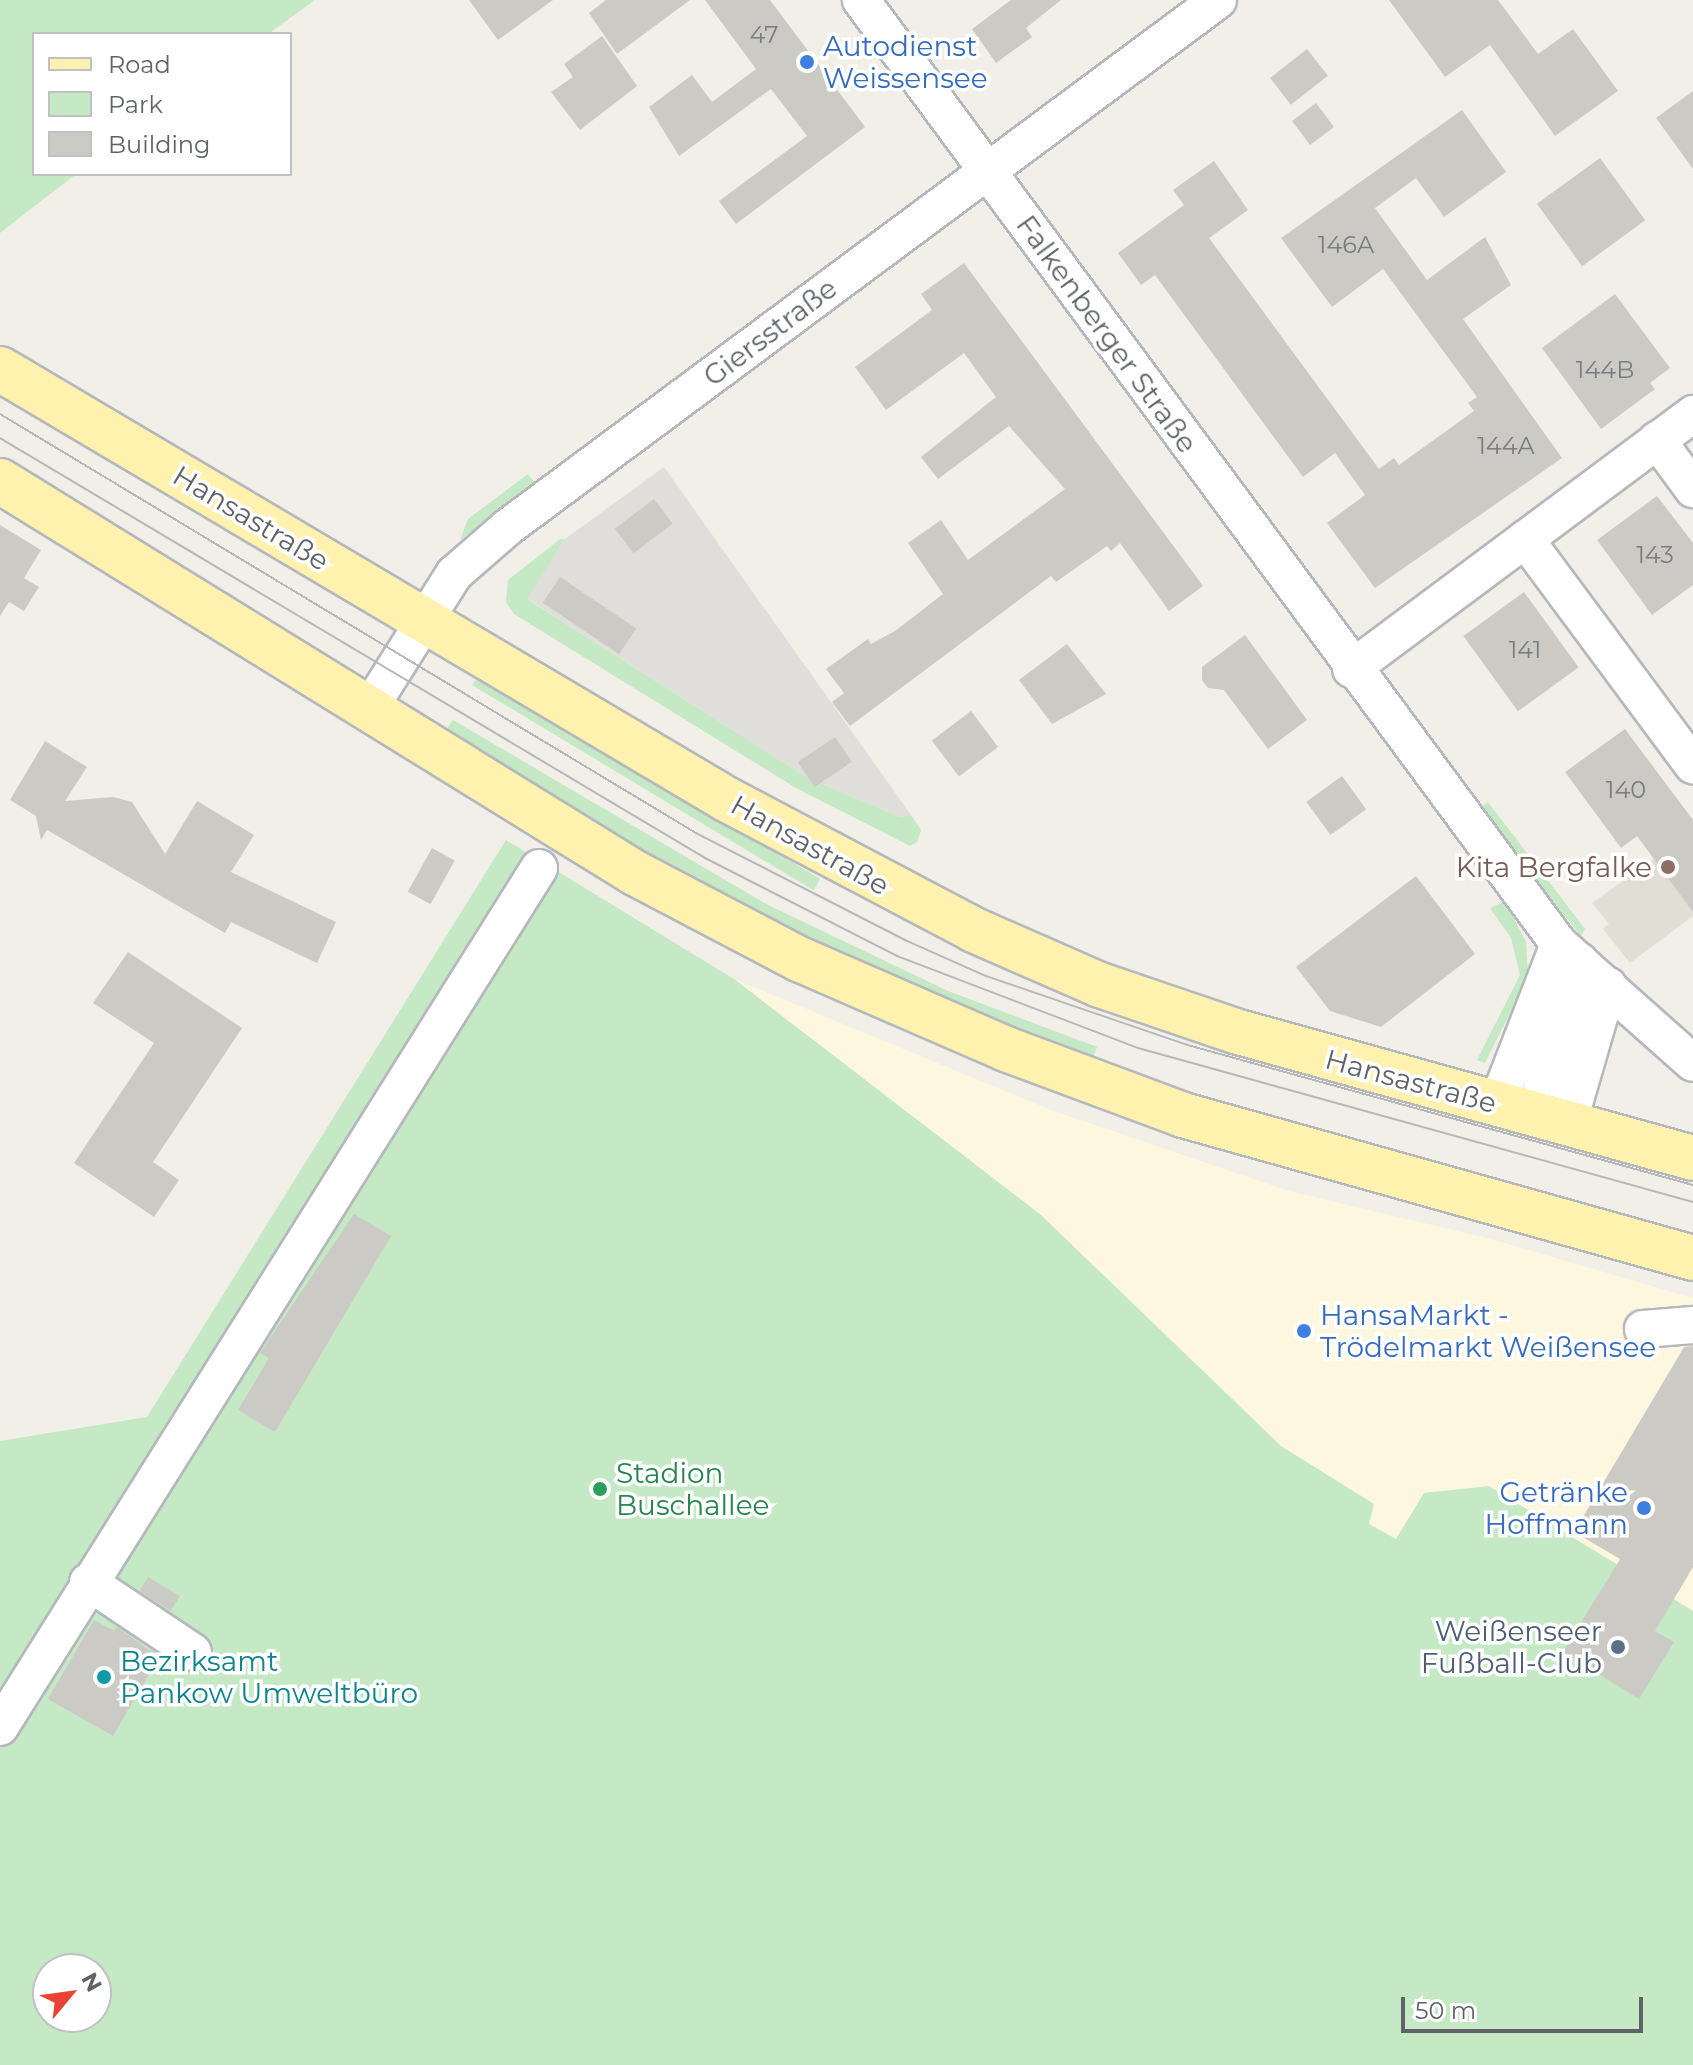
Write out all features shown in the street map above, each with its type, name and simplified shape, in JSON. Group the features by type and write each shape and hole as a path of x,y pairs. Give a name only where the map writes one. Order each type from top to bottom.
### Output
{"main road":[{"name":"Hansastraße","path":"0,369 726,799 1002,943 1235,1031 1693,1158"},
{"path":"0,481 635,873 914,1011 1183,1115 1693,1258"}],"street":[{"name":"Falkenberger Straße","path":"861,0 1351,669 1570,953 1693,1063"},
{"name":"Giersstraße","path":"369,709 454,574 508,527 1218,0"},
{"path":"1351,669 1693,414"},
{"path":"1657,440 1693,489"},
{"path":"1525,539 1693,765"},
{"path":"0,1727 88,1582 539,868"},
{"path":"1533,1114 1570,953"},
{"path":"1533,1114 1608,986"},
{"path":"1643,1329 1693,1325"},
{"path":"88,1582 193,1652"}],"shaded area":[{"path":"664,467 911,815 900,817 808,778 526,598 565,539"},
{"name":"Kita Bergfalke","path":"1693,831 1693,916 1630,963 1603,929 1609,924 1592,903"},
{"path":"734,979 1051,1110 1289,1191 1487,1238 1693,1298 1693,1611 1489,1486 1396,1539 1338,1507 1041,1215"}],"green space":[{"path":"0,0 315,0 271,32 32,32 32,176 73,176 0,233"},
{"path":"528,474 535,483 460,540 468,519"},
{"path":"560,539 565,539 527,599 808,778 900,817 911,815 921,830 917,842 910,846 796,788 514,614 506,602 508,580"},
{"path":"479,674 820,879 813,890 472,685"},
{"path":"453,720 768,905 948,991 1097,1047 1091,1063 829,952 666,866 444,733"},
{"path":"1488,802 1585,929 1581,936 1479,808"},
{"path":"506,840 734,979 1041,1215 1281,1446 1374,1504 1369,1524 1396,1539 1424,1493 1489,1486 1693,1611 1693,2065 0,2065 0,1441 147,1417"},
{"path":"1505,901 1526,942 1528,977 1485,1063 1477,1060 1520,975 1511,938 1490,908"}],"building":[{"path":"469,0 553,0 498,40"},
{"path":"606,0 690,0 617,54 589,13"},
{"path":"705,0 770,0 865,127 736,224 719,201 807,136 771,89 679,156 649,107 692,75 712,102 756,69"},
{"path":"1011,0 1061,0 1026,28 1032,37 996,63 972,29"},
{"path":"1389,0 1498,0 1538,54 1573,29 1618,91 1555,136 1490,45 1445,77"},
{"path":"602,36 637,86 580,130 551,92 573,77 564,64"},
{"path":"1307,49 1328,76 1291,105 1270,78"},
{"path":"1693,91 1693,169 1656,118"},
{"path":"1316,103 1334,127 1310,145 1292,121"},
{"path":"1462,110 1506,172 1444,217 1416,178 1375,208 1427,280 1485,237 1511,285 1463,319 1562,458 1375,588 1327,523 1365,495 1335,453 1303,477 1155,275 1141,285 1118,253 1184,205 1173,190 1214,161 1248,210 1209,238 1379,469 1394,458 1399,465 1474,411 1468,403 1477,397 1383,269 1332,307 1281,238"},
{"path":"1600,158 1645,220 1582,266 1537,204"},
{"path":"964,263 1203,586 1169,611 1120,543 1111,551 1107,546 1056,582 1051,576 850,726 832,702 844,693 826,669 868,639 871,644 895,631 943,594 908,543 941,520 968,560 1065,489 1009,426 938,479 921,457 996,397 964,353 886,410 855,367 932,310 921,294"},
{"path":"1615,294 1670,368 1650,383 1655,389 1601,429 1542,348"},
{"path":"1657,496 1693,543 1693,585 1652,615 1597,540"},
{"path":"654,499 673,524 634,553 615,528"},
{"path":"0,525 41,550 24,578 39,587 24,611 9,602 0,616"},
{"path":"560,577 636,628 619,654 543,603"},
{"path":"1524,592 1579,667 1518,711 1463,636"},
{"path":"1245,635 1307,720 1268,749 1224,690 1208,688 1202,680 1202,667"},
{"path":"1067,644 1106,694 1052,724 1019,680"},
{"path":"971,711 998,747 959,776 932,740"},
{"path":"1625,729 1693,820 1693,912 1637,836 1621,848 1565,772"},
{"path":"835,737 852,762 814,787 798,762"},
{"path":"45,741 87,767 65,801 113,797 132,802 165,854 197,801 254,835 231,872 336,922 317,963 231,922 225,933 47,830 41,840 36,816 10,800"},
{"path":"1342,776 1366,809 1331,835 1306,802"},
{"path":"432,848 455,861 430,904 408,892"},
{"path":"1416,876 1475,954 1381,1027 1330,1011 1296,967"},
{"path":"128,952 242,1028 153,1162 179,1180 154,1217 74,1163 154,1043 93,1003"},
{"path":"354,1214 391,1236 275,1432 238,1410 269,1358 260,1353"},
{"path":"1693,1346 1693,1567 1655,1631 1674,1642 1639,1699 1563,1652 1620,1559 1574,1532 1684,1347"},
{"path":"148,1577 180,1596 171,1611 139,1592"},
{"name":"Bezirksamt Pankow Umweltbüro","path":"94,1620 114,1631 117,1627 159,1657 113,1736 48,1699"}],"tram line":[{"path":"0,414 696,833 905,940 986,976 1191,1046 1693,1185"},
{"path":"0,438 705,858 897,956 1138,1048 1693,1202"}],"place":[{"name":"Autodienst Weissensee","path":"807,62"},
{"name":"Kita Bergfalke","path":"1668,867"},
{"name":"HansaMarkt - Trödelmarkt Weißensee","path":"1304,1331"},
{"name":"Stadion Buschallee","path":"600,1489"},
{"name":"Getränke Hoffmann","path":"1644,1508"},
{"name":"Weißenseer Fußball-Club","path":"1618,1647"},
{"name":"Bezirksamt Pankow Umweltbüro","path":"104,1677"}]}
